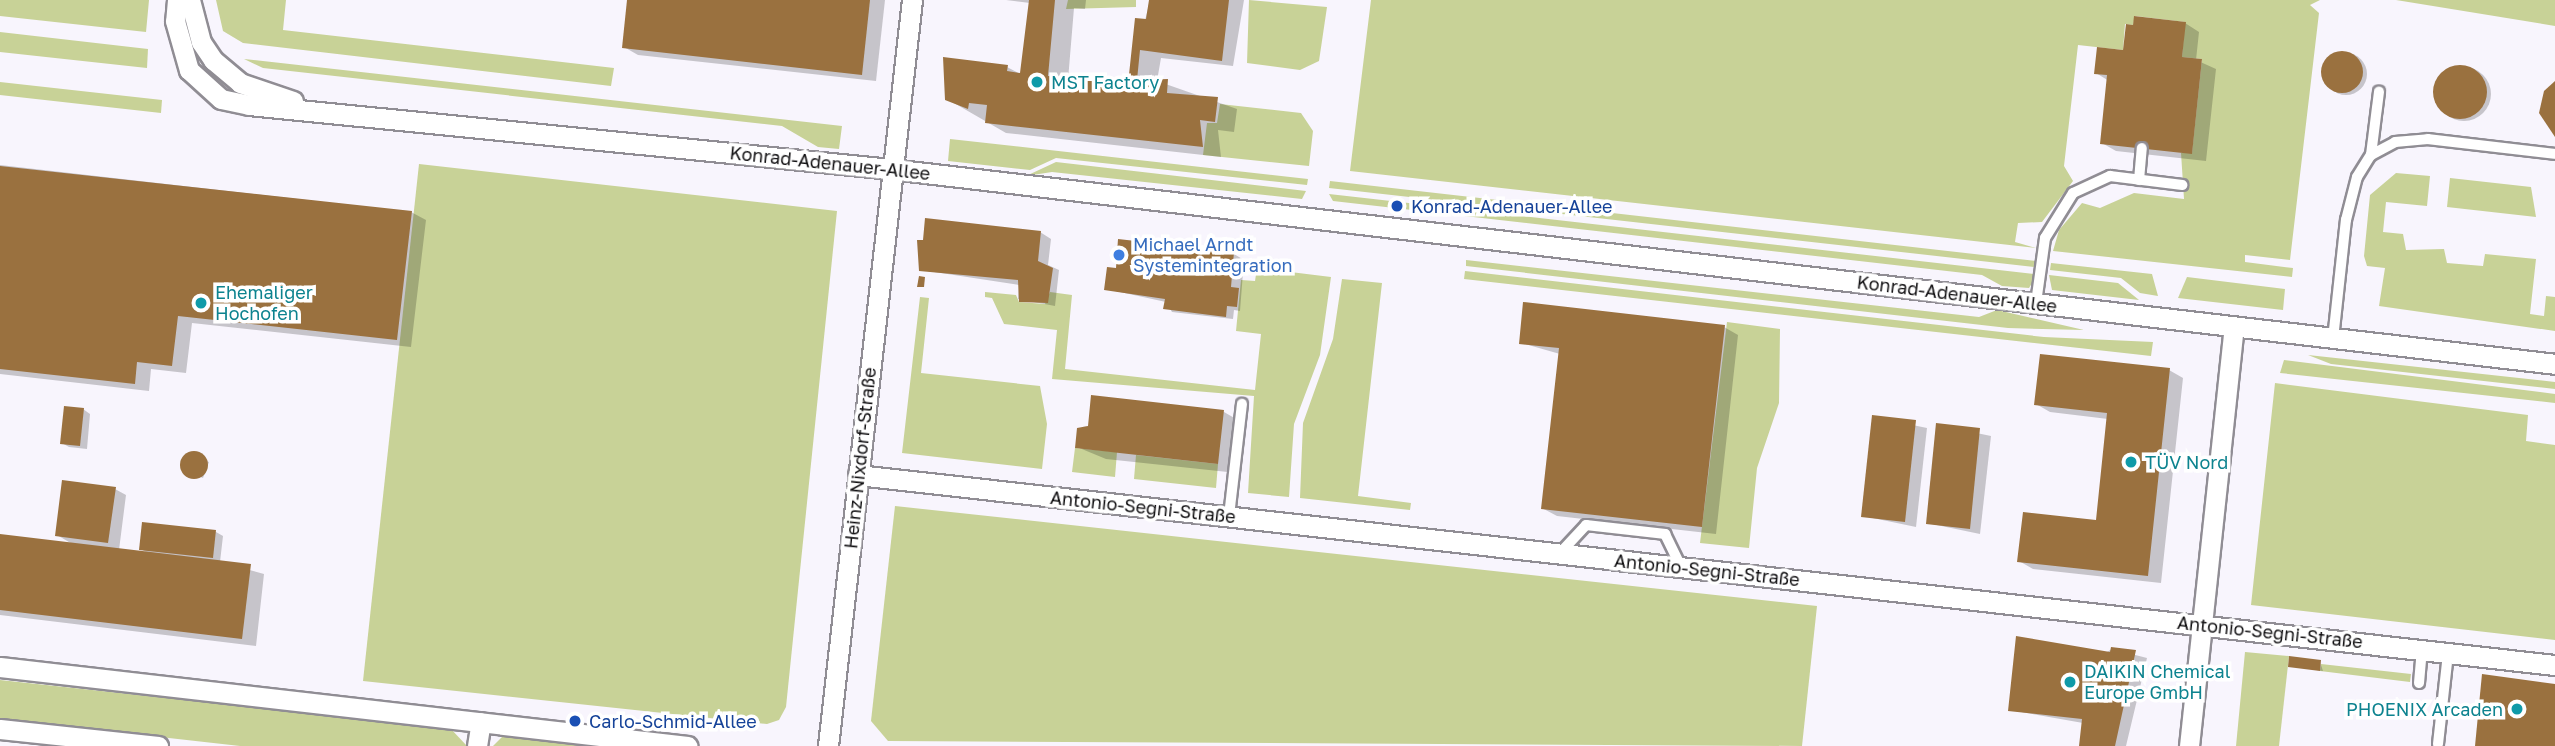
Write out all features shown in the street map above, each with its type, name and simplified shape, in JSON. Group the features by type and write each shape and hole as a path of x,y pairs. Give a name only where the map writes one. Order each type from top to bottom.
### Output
{"street":[{"name":"Konrad-Adenauer-Allee","path":"177,0 183,57 195,79 221,99 891,169 2555,364"},
{"name":"Konrad-Adenauer-Allee","path":"190,0 201,42 240,83 314,107"},
{"name":"Heinz-Nixdorf-Straße","path":"828,746 912,0"},
{"path":"2189,746 2234,328"},
{"name":"Antonio-Segni-Straße","path":"859,475 2555,665"},
{"path":"0,667 687,746"},
{"path":"477,746 481,722"},
{"path":"0,729 158,746"}],"lane":[{"path":"2333,339 2346,220 2357,177 2371,155 2379,92"},
{"path":"2371,155 2395,142 2428,139 2555,154"},
{"path":"2139,180 2142,149"},
{"path":"2036,303 2045,238 2067,197 2100,179 2182,185"},
{"path":"1229,516 1242,404"},
{"path":"1560,553 1586,525 1665,534 1681,567"},
{"path":"2419,683 2422,650"},
{"path":"2438,744 2448,653"}],"green space":[{"path":"0,0 149,0 146,32 0,16"},
{"path":"216,0 286,0 283,30 614,68 611,86 243,43 223,31"},
{"path":"1068,0 1136,0 1136,7 1066,9"},
{"path":"1249,0 1327,7 1319,61 1300,70 1247,63"},
{"path":"1371,0 2320,0 2310,5 2319,13 2290,260 2245,255 2245,262 2293,268 2292,277 2053,251 2059,230 2082,203 2100,208 2134,193 2184,199 2181,153 2192,153 2202,59 2182,57 2185,22 2135,16 2133,25 2125,24 2123,50 2078,45 2064,166 2073,181 2042,222 2018,223 2015,242 2036,248 1350,171"},
{"path":"2396,0 2555,0 2555,26"},
{"path":"0,32 148,49 147,68 0,52"},
{"path":"244,59 842,126 839,149 818,147 782,126 263,68"},
{"path":"0,82 162,100 161,113 0,95"},
{"path":"1220,104 1301,113 1313,131 1309,166 1203,155 1207,123 1217,123"},
{"path":"950,139 1308,179 1307,185 1056,158 1030,170 948,161"},
{"path":"1056,162 1306,191 1302,199 1052,172 1026,176"},
{"path":"419,164 837,211 786,707 779,720 767,724 363,681"},
{"path":"2396,173 2430,176 2427,206 2386,202 2383,232 2403,234 2406,250 2444,249 2447,263 2483,266 2485,254 2536,259 2530,314 2544,316 2546,296 2555,297 2555,331 2379,306 2385,268 2367,266 2364,256 2370,195"},
{"path":"2450,178 2531,187 2536,217 2447,207"},
{"path":"1330,181 2036,261 2035,267 1329,188"},
{"path":"1329,194 2034,274 2034,280 2029,288 2002,286 1982,275 1333,201"},
{"path":"1466,260 1979,317 1997,310 2084,330 2008,328 1466,266"},
{"path":"2051,263 2152,274 2158,296 2140,293 2121,278 2050,270"},
{"path":"1257,268 1331,277 1320,355 1294,424 1289,497 1248,493 1254,396 1052,379 1057,330 1004,324 992,298 985,297 985,292 1016,295 1019,302 1045,304 1050,292 1072,295 1065,369 1255,390 1261,334 1236,331 1241,280 1255,281"},
{"path":"1465,271 2044,337 2153,342 2151,356 1464,279"},
{"path":"2049,275 2118,283 2139,300 2052,290"},
{"path":"2187,277 2285,289 2283,310 2178,298"},
{"path":"1342,279 1382,283 1358,496 1411,503 1410,510 1300,498 1303,423 1333,339"},
{"path":"920,297 929,298 921,373 1040,386 1047,424 1042,469 902,453"},
{"path":"1727,322 1780,329 1779,403 1757,468 1749,548 1700,543"},
{"path":"2308,355 2555,382 2555,389 2331,364"},
{"path":"2284,360 2555,394 2555,403 2280,373"},
{"path":"2275,383 2528,415 2526,441 2555,445 2555,640 2251,605"},
{"path":"1075,448 1117,452 1115,477 1072,472"},
{"path":"1136,455 1218,464 1216,488 1134,479"},
{"path":"895,506 1817,606 1802,746 888,741 871,721"},
{"path":"2245,652 2289,656 2279,746 2236,746"},
{"path":"2321,664 2411,674 2410,682 2320,671"},
{"path":"0,680 451,729 467,746 240,746 0,719"},
{"path":"504,735 600,746 493,746"}],"building":[{"path":"627,0 870,0 862,75 622,48"},
{"name":"MST Factory","path":"1029,0 1055,0 1048,76 1128,84 1135,18 1146,19 1149,0 1229,0 1222,61 1140,50 1137,80 1168,79 1167,93 1218,97 1215,122 1200,120 1203,147 985,123 987,105 969,103 968,109 945,100 943,57 1008,65 1007,71 1020,73"},
{"path":"2134,16 2186,22 2182,57 2202,59 2192,154 2100,144 2107,75 2094,74 2097,47 2123,50 2126,24 2133,25"},
{"path":"2342,51 2357,57 2363,72 2357,87 2342,93 2327,87 2321,72 2327,57"},
{"path":"2460,65 2479,73 2487,92 2479,111 2460,119 2441,111 2433,92 2441,73"},
{"path":"2555,81 2555,137 2539,113 2544,91"},
{"path":"0,166 412,211 397,340 178,316 172,366 137,362 135,384 0,369"},
{"path":"925,218 1041,231 1038,261 1053,268 1048,303 1019,302 1018,280 919,271 917,240 923,240"},
{"path":"1118,239 1234,252 1231,287 1239,288 1237,307 1227,306 1226,317 1163,309 1165,299 1104,290 1107,267 1116,268"},
{"path":"919,276 925,277 924,287 917,287"},
{"path":"1523,302 1725,325 1702,527 1541,509 1559,348 1519,344"},
{"name":"TÜV Nord","path":"2040,354 2170,368 2148,576 2017,562 2023,512 2096,520 2107,413 2034,405"},
{"path":"1091,395 1224,410 1218,464 1075,448 1077,428 1088,426"},
{"path":"64,406 84,408 80,446 60,444"},
{"path":"1872,415 1916,420 1905,522 1861,517"},
{"path":"1936,423 1980,428 1970,529 1926,524"},
{"path":"194,451 204,455 208,465 204,475 194,479 184,475 180,465 184,455"},
{"path":"62,480 116,487 108,543 55,536"},
{"path":"142,522 216,530 213,558 139,550"},
{"path":"0,534 251,564 242,639 0,610"},
{"name":"DAIKIN Chemical Europe GmbH","path":"2016,636 2110,652 2111,647 2136,650 2115,746 2079,746 2082,719 2008,711"},
{"path":"2289,656 2321,660 2320,671 2288,667"},
{"name":"PHOENIX Arcaden","path":"2482,674 2555,684 2555,746 2475,746"}],"place":[{"name":"MST Factory","path":"1037,82"},
{"name":"Konrad-Adenauer-Allee","path":"1397,206"},
{"name":"Michael Arndt Systemintegration","path":"1119,255"},
{"name":"Ehemaliger Hochofen","path":"201,303"},
{"name":"TÜV Nord","path":"2131,462"},
{"name":"DAIKIN Chemical Europe GmbH","path":"2070,682"},
{"name":"PHOENIX Arcaden","path":"2517,709"},
{"name":"Carlo-Schmid-Allee","path":"575,721"}]}
